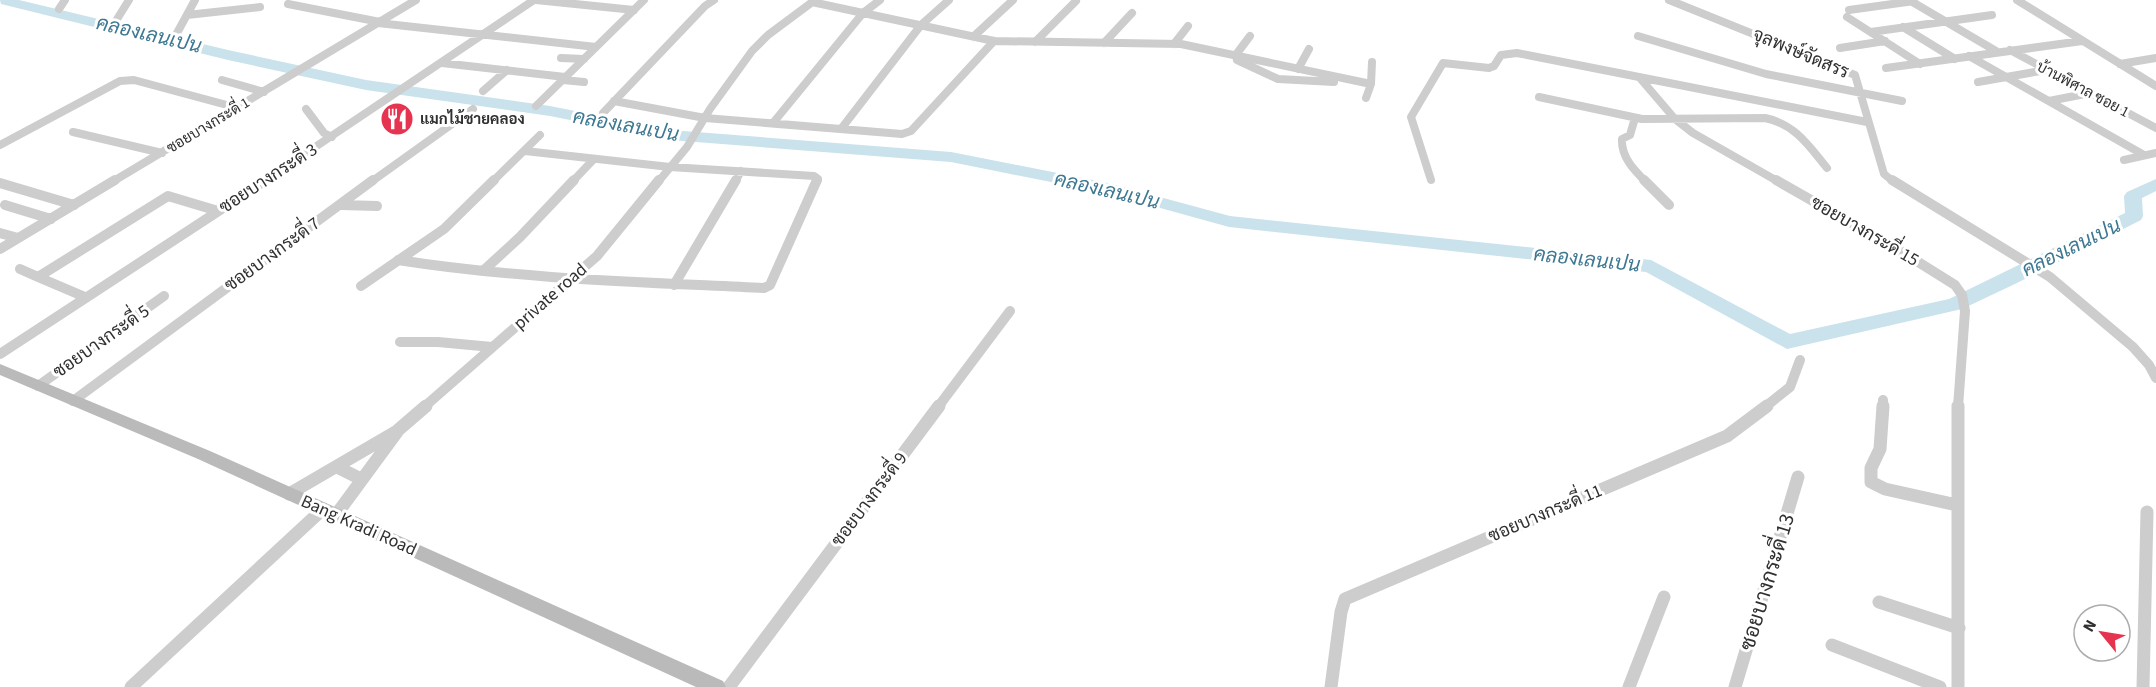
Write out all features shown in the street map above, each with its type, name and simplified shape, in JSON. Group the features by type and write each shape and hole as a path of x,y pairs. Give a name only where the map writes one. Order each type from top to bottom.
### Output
{"street":[{"path":"59,9 65,0"},
{"path":"114,24 129,0"},
{"path":"177,33 195,0"},
{"name":"ซอยบางกระดี่ 1","path":"0,249 416,0"},
{"path":"535,0 634,10"},
{"name":"ซอยบางกระดี่ 3","path":"0,354 394,96 535,0"},
{"path":"536,106 644,0"},
{"path":"603,113 705,6 714,0"},
{"path":"773,123 863,13 880,0"},
{"path":"841,129 921,26 949,0"},
{"path":"973,37 1013,0"},
{"name":"จุลพงษ์จัดสรร","path":"1670,0 1851,72 1857,77 1867,122 1884,174 2050,277 2133,348 2149,365 2156,378"},
{"path":"1920,64 1848,14 1921,0"},
{"path":"2017,0 2156,86"},
{"path":"705,118 752,51 774,30 813,1 994,41 1174,44 1371,84"},
{"path":"1035,42 1076,1"},
{"path":"1910,1 1996,51"},
{"path":"288,4 379,22 596,47"},
{"path":"187,15 261,5"},
{"path":"1104,43 1132,13"},
{"path":"1871,32 1992,15"},
{"path":"1174,44 1188,26"},
{"path":"1903,27 1955,59"},
{"path":"1235,56 1250,36"},
{"path":"1638,36 1735,66 1902,101"},
{"path":"614,101 705,118 907,133 994,41"},
{"path":"1840,48 1885,41"},
{"path":"1886,68 1996,51 2082,41"},
{"path":"1298,69 1309,49"},
{"name":"บ้านพิศาล ซอย 1","path":"2010,50 2156,128"},
{"path":"1220,52 1278,79 1371,84"},
{"path":"1431,180 1411,117 1443,63 1489,68 1494,66 1501,55 1517,53 1867,122"},
{"path":"1969,56 2144,155"},
{"path":"561,58 584,59"},
{"path":"2120,64 2156,58"},
{"path":"1361,82 1372,62 1371,84 1366,98"},
{"path":"442,63 584,82"},
{"path":"483,91 507,70"},
{"path":"1978,81 2046,70"},
{"name":"ซอยบางกระดี่ 15","path":"1639,77 1675,119 1693,133 1907,254 1955,285 1962,295 1965,311 1958,411 1958,687"},
{"path":"222,80 264,92"},
{"path":"0,146 109,86 124,81 148,83 238,108"},
{"path":"2049,101 2090,93"},
{"path":"1539,97 1584,105 1635,118 1765,118 1786,122 1827,168"},
{"path":"306,109 324,133 332,137"},
{"name":"ซอยบางกระดี่ 7","path":"73,400 472,109"},
{"name":"private road","path":"397,431 597,256 687,147 705,118"},
{"path":"1635,118 1630,135 1621,141 1621,150 1627,161 1669,205"},
{"path":"73,132 162,153"},
{"path":"361,286 444,229 540,135"},
{"path":"399,260 568,279 757,289 770,285 818,179 814,176 670,167 525,151"},
{"path":"2124,160 2156,153"},
{"path":"483,271 520,237 594,159"},
{"path":"674,285 741,171"},
{"path":"0,183 74,205"},
{"path":"38,277 178,190"},
{"path":"168,196 218,211"},
{"path":"4,205 51,219"},
{"path":"341,205 377,206"},
{"path":"0,233 18,238"},
{"path":"20,269 84,297"},
{"name":"ซอยบางกระดี่ 5","path":"38,386 164,296"},
{"name":"ซอยบางกระดี่ 9","path":"729,687 1010,311"},
{"path":"400,342 438,342 492,347"},
{"name":"ซอยบางกระดี่ 11","path":"1331,687 1341,612 1346,599 1355,593 1727,436 1790,387 1800,360"},
{"name":"Bang Kradi Road","path":"0,369 289,494 716,687"},
{"path":"1883,400 1880,449 1871,468 1871,482 1884,489 1957,505"},
{"path":"289,494 397,431"},
{"path":"131,687 329,512 361,479 397,431"},
{"path":"337,467 361,479"},
{"name":"ซอยบางกระดี่ 13","path":"1735,687 1798,477"},
{"path":"2143,687 2147,512"},
{"path":"1629,687 1664,597"},
{"path":"1879,602 1959,628"},
{"path":"1832,645 1940,687"}],"waterway":[{"name":"คลองเลนเปน","path":"1,0 228,55 366,85 550,111 670,135 951,157 1108,188 1229,221 1651,266 1787,342 1955,304 2010,279 2134,216 2133,196 2156,184"}],"place":[{"name":"แมกไม้ชายคลอง","path":"397,119"}]}
